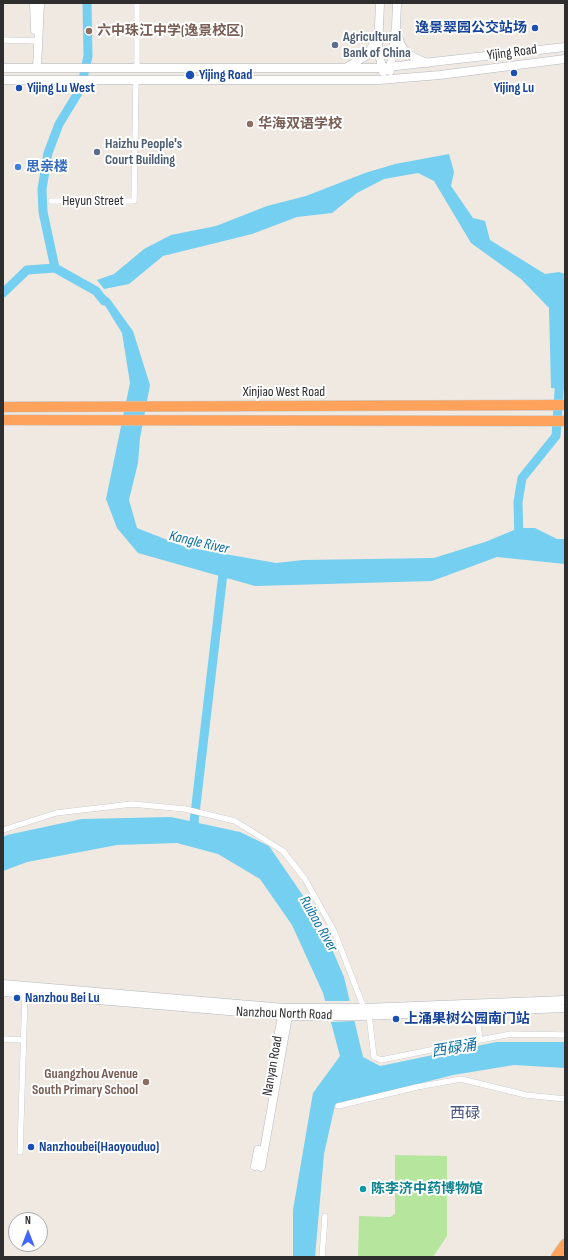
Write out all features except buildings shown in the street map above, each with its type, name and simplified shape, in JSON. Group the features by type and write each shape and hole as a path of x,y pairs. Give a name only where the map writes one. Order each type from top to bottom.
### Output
{"highway":[{"name":"Xinjiao West Road","path":"3,406 565,405"},
{"name":"Xinjiao West Road","path":"3,420 565,421"},
{"path":"556,1257 565,1244"}],"main road":[{"path":"34,3 35,32 37,41 37,68"},
{"path":"37,41 39,33 40,3"},
{"path":"380,3 378,36 381,68 387,80"},
{"path":"387,80 391,68 397,3"},
{"path":"396,26 400,44 408,55 431,64 432,76"},
{"path":"342,81 342,69 366,56 378,36"},
{"name":"Yijing Road","path":"3,68 391,68 565,47"},
{"name":"Yijing Road","path":"3,80 387,80 432,76 565,59"},
{"name":"Nanzhou North Road","path":"3,984 285,1013"},
{"name":"Nanzhou North Road","path":"3,992 285,1013 360,1011 565,1000"},
{"name":"Nanzhou North Road","path":"360,1011 369,1015 565,1008"},
{"name":"Nanyan Road","path":"258,1167 285,1013"}],"street":[{"path":"137,3 137,68"},
{"path":"3,40 37,41"},
{"name":"Heyun Street","path":"51,201 134,201 136,80"},
{"path":"3,830 56,813 132,804 185,809 235,821 283,851 305,879 334,931 360,1011"},
{"path":"20,1152 25,994"},
{"path":"476,1011 480,1040"},
{"path":"369,1015 374,1057 381,1060 511,1034 565,1035"},
{"path":"3,1039 23,1040"},
{"path":"338,1106 417,1087 461,1079 526,1095 565,1099"},
{"path":"322,1257 325,1216"}],"green space":[{"path":"395,1155 447,1156 447,1236 433,1257 358,1257 359,1216 390,1217 395,1214"}],"water":[{"path":"449,154 454,172 451,186 473,218 485,221 490,240 545,274 559,272 565,274 565,389 551,388 549,308 521,279 471,243 434,181 418,173 384,179 357,193 332,213 297,217 252,234 163,256 129,284 104,289 97,280 114,274 144,249 171,235 216,226 267,206 306,196 365,173 395,164"},
{"path":"96,291 109,298 133,331 150,385 140,438 138,463 129,500 137,528 185,547 276,563 303,560 434,558 485,542 519,528 535,528 557,539 565,539 565,564 497,557 432,581 255,586 138,553 117,528 106,499 130,383 122,333"},
{"name":"Ruibao River","path":"171,817 240,832 269,846 319,919 344,977 363,1057 380,1066 496,1042 565,1042 565,1068 514,1065 453,1075 335,1105 324,1154 315,1257 293,1257 293,1210 313,1093 340,1056 323,993 292,925 260,879 218,854 177,843 117,845 27,862 3,871 3,837 7,835 82,819"}],"pier":[{"path":"323,1001 352,1001 356,1021 329,1022"}],"waterway":[{"path":"55,268 43,212 42,189 48,153 59,124 81,88 88,56 87,3"},
{"path":"3,293 27,270 55,268 96,291 104,301"},
{"path":"519,541 518,502 522,478 556,436 560,377"},
{"name":"Kangle River","path":"197,833 194,822 224,565"}],"place":[{"name":"逸景翠园公交站场","path":"535,28"},
{"name":"六中珠江中学(逸景校区)","path":"89,31"},
{"name":"Agricultural Bank of China","path":"335,45"},
{"name":"Yijing Lu","path":"514,73"},
{"name":"Yijing Road","path":"190,75"},
{"name":"Yijing Lu West","path":"19,88"},
{"name":"华海双语学校","path":"250,124"},
{"name":"Haizhu People's Court Building","path":"97,152"},
{"name":"思亲楼","path":"18,167"},
{"name":"Nanzhou Bei Lu","path":"17,998"},
{"name":"上涌果树公园南门站","path":"396,1019"},
{"name":"Guangzhou Avenue South Primary School","path":"146,1082"},
{"name":"Nanzhoubei(Haoyouduo)","path":"31,1147"},
{"name":"陈李济中药博物馆","path":"363,1189"}],"district":[{"name":"西碌","path":"465,1114"}],"water label":[{"name":"西碌涌","path":"454,1049"}]}
